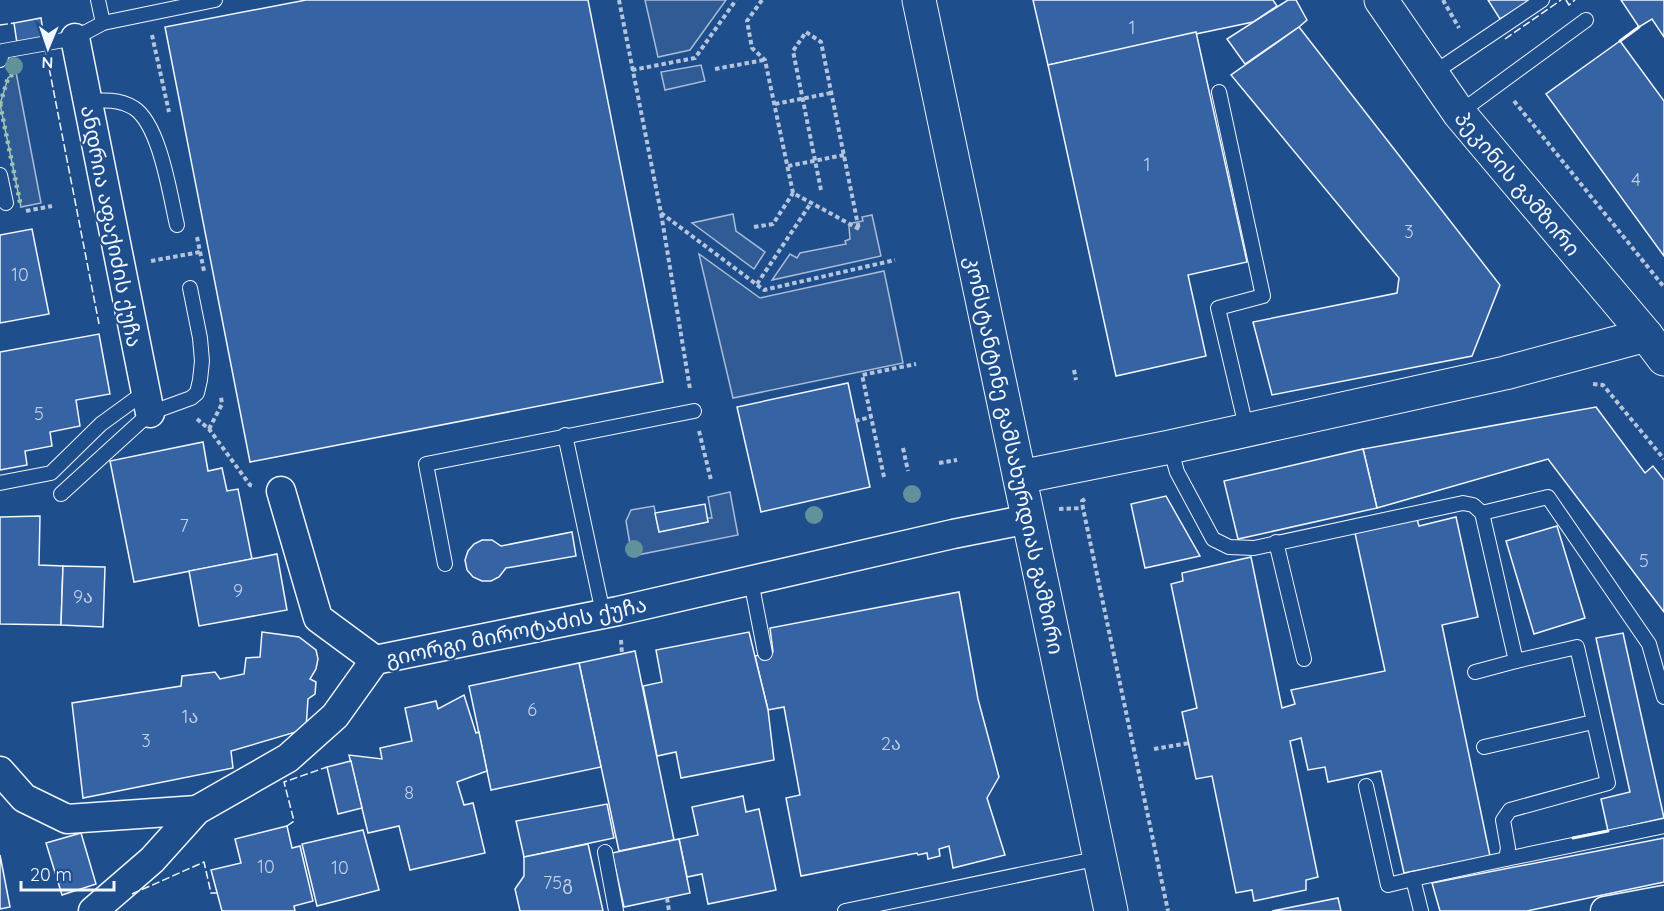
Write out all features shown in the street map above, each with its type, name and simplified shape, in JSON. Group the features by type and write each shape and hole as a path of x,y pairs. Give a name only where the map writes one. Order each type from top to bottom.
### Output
{"main road":[{"name":"კონსტანტინე გამსახურდიას გამზირი","path":"919,0 1111,911"},
{"name":"პეკინის გამზირი","path":"1381,0 1459,113 1658,343"},
{"path":"1020,477 1247,431 1505,373 1658,343"}],"street":[{"name":"ანდრია აფაქიძის ქუჩა","path":"75,38 147,402"},
{"path":"281,491 318,618 375,660"},
{"name":"გიორგი მიროტაძის ქუჩა","path":"93,911 152,860 197,810 288,758 335,716 375,660 603,614 952,534 1029,519"},
{"path":"0,771 24,798 67,819 197,810"},
{"path":"1605,911 1664,900"}],"lane":[{"path":"98,0 103,23"},
{"path":"0,60 3,51 75,38 103,23 215,0"},
{"path":"1431,75 1542,0"},
{"path":"1459,113 1586,20"},
{"path":"1219,92 1263,296 1218,308 1247,431"},
{"path":"88,101 114,100 134,108 143,117 158,148 177,225"},
{"path":"0,175 6,203"},
{"path":"0,483 51,473 101,423 147,402 191,398 196,393 200,380 200,338 190,288"},
{"path":"62,494 147,402"},
{"path":"446,564 426,464 694,411"},
{"path":"565,435 603,614"},
{"path":"1170,447 1177,472 1214,538 1229,547 1254,548 1463,504 1473,505 1482,513 1516,661"},
{"path":"1482,513 1548,497 1649,644 1664,697"},
{"path":"1276,542 1304,659"},
{"path":"751,581 765,653"},
{"path":"1475,672 1577,647 1608,783 1510,810 1503,820 1508,848 1506,859"},
{"path":"1484,747 1593,722"},
{"path":"1366,786 1388,885 1664,826"},
{"path":"605,852 616,911"},
{"path":"845,911 1100,858"},
{"path":"1413,879 1421,911"}],"path":[{"path":"619,0 661,213 694,411 711,480"},
{"path":"632,70 694,58 736,0"},
{"path":"754,226 773,224 793,193 765,60 752,48 747,21 762,0"},
{"path":"793,193 859,230 821,42 806,32 793,51 821,190"},
{"path":"715,69 765,60"},
{"path":"1498,83 1664,287"},
{"path":"775,104 831,93"},
{"path":"788,166 844,154"},
{"path":"757,284 811,203"},
{"path":"23,211 52,206"},
{"path":"661,213 764,290 895,260"},
{"path":"195,230 206,278"},
{"path":"159,260 200,252"},
{"path":"884,477 862,375 916,364"},
{"path":"1074,370 1076,380"},
{"path":"855,420 871,417"},
{"path":"196,418 209,429 250,485 281,491"},
{"path":"903,448 908,471"},
{"path":"939,463 957,460"},
{"path":"1088,496 1083,501 1083,508 1168,911"},
{"path":"1154,748 1189,742"},
{"path":"667,898 669,911"}],"shaded area":[{"path":"645,0 726,0 690,50 658,57"},
{"path":"701,65 705,81 665,90 661,72"},
{"path":"16,72 41,203 21,207 0,104 8,78"},
{"path":"733,214 736,231 765,252 754,269 692,223"},
{"path":"872,215 881,256 772,280 790,254 797,258 800,253 846,244 845,241 850,239 849,226 852,223 863,221 862,217"},
{"path":"699,254 760,298 884,271 903,363 733,398"},
{"path":"730,492 738,535 632,556 626,521 631,510 654,506 659,531 708,522 707,518 712,518 708,497"}],"building":[{"path":"306,0 588,0 663,382 250,462 165,27"},
{"path":"1033,0 1273,0 1277,6 1253,22 1048,65"},
{"path":"1288,0 1296,0 1307,20 1245,64 1227,39"},
{"path":"1488,0 1535,0 1517,13 1515,10 1500,19"},
{"path":"1621,0 1664,0 1664,37 1652,19 1639,27"},
{"path":"41,18 44,38 17,43 14,23"},
{"path":"1299,27 1500,285 1472,356 1272,395 1253,322 1397,293 1399,278 1231,75"},
{"path":"1196,32 1247,262 1188,275 1206,356 1116,376 1048,65"},
{"path":"1620,41 1664,101 1664,256 1546,94"},
{"path":"32,229 49,314 0,323 0,235"},
{"path":"99,334 110,394 76,400 80,426 50,432 52,446 25,451 27,465 0,470 0,352"},
{"path":"848,383 870,487 761,512 737,407"},
{"path":"1596,407 1645,473 1653,466 1664,480 1664,612 1548,459 1377,508 1363,449"},
{"path":"203,442 208,471 222,468 227,491 238,489 252,559 134,582 110,461"},
{"path":"1363,449 1377,508 1238,539 1224,481"},
{"path":"1166,496 1200,556 1145,568 1131,504"},
{"path":"705,504 708,522 659,532 655,513"},
{"path":"40,516 39,565 63,566 61,625 0,624 0,517"},
{"path":"1456,517 1478,617 1442,625 1490,856 1404,873 1381,771 1328,782 1325,767 1308,770 1301,738 1290,741 1318,877 1306,880 1306,890 1254,901 1252,890 1236,893 1212,776 1196,779 1182,712 1197,708 1171,584 1183,581 1182,573 1251,557 1282,708 1295,704 1291,690 1385,671 1355,533 1417,519 1419,526"},
{"path":"1557,526 1585,618 1534,634 1506,541"},
{"path":"572,532 576,556 506,568 499,577 491,581 482,581 473,577 467,570 465,560 468,551 482,540 492,540 501,546"},
{"path":"277,554 287,610 199,626 189,571"},
{"path":"63,566 105,567 103,627 61,625"},
{"path":"959,592 978,699 999,777 987,798 1005,855 953,868 949,846 939,849 940,856 928,859 927,853 918,855 917,853 801,876 786,798 800,795 784,707 768,710 755,656 773,652 770,628"},
{"path":"262,632 299,637 316,650 318,659 316,669 310,679 316,682 315,694 308,699 306,729 231,751 233,768 83,798 72,703 181,686 182,676 215,672 220,679 244,674 246,658 260,657"},
{"path":"749,632 768,710 774,760 681,778 676,752 657,756 643,686 662,682 656,650"},
{"path":"1623,633 1664,818 1608,831 1601,799 1630,792 1596,638"},
{"path":"635,651 674,840 619,851 579,663"},
{"path":"579,663 601,767 491,790 469,686"},
{"path":"464,695 476,733 479,732 487,771 457,782 464,805 473,803 485,853 410,870 399,826 368,833 349,755 382,759 380,748 412,741 405,708 436,701 438,709"},
{"path":"351,761 362,808 338,814 327,767"},
{"path":"743,796 746,812 759,809 776,890 708,904 702,874 687,877 679,839 698,835 692,807"},
{"path":"607,804 614,838 524,857 516,821"},
{"path":"287,826 292,848 300,846 313,901 294,906 295,911 222,911 211,870 241,863 235,839"},
{"path":"363,830 379,890 317,906 302,844"},
{"path":"81,833 96,884 62,895 46,843"},
{"path":"1664,838 1664,882 1527,911 1440,911 1432,883"},
{"path":"679,839 690,893 624,907 612,853"},
{"path":"588,844 603,911 520,911 515,889 524,876 524,857"},
{"path":"0,855 10,907 0,909"},
{"path":"1338,898 1341,911 1272,911"}],"hedge":[{"path":"0,104 8,78 16,72"},
{"path":"0,104 21,207"}],"fence":[{"path":"1505,39 1561,0"},
{"path":"1566,0 1569,5 1575,0"},
{"path":"0,25 14,23"},
{"path":"45,47 99,324"},
{"path":"287,826 294,821 284,782 327,767"},
{"path":"132,894 204,862 211,893 217,893"}],"wall":[{"path":"1620,41 1639,27"},
{"path":"1573,838 1608,831"}]}
